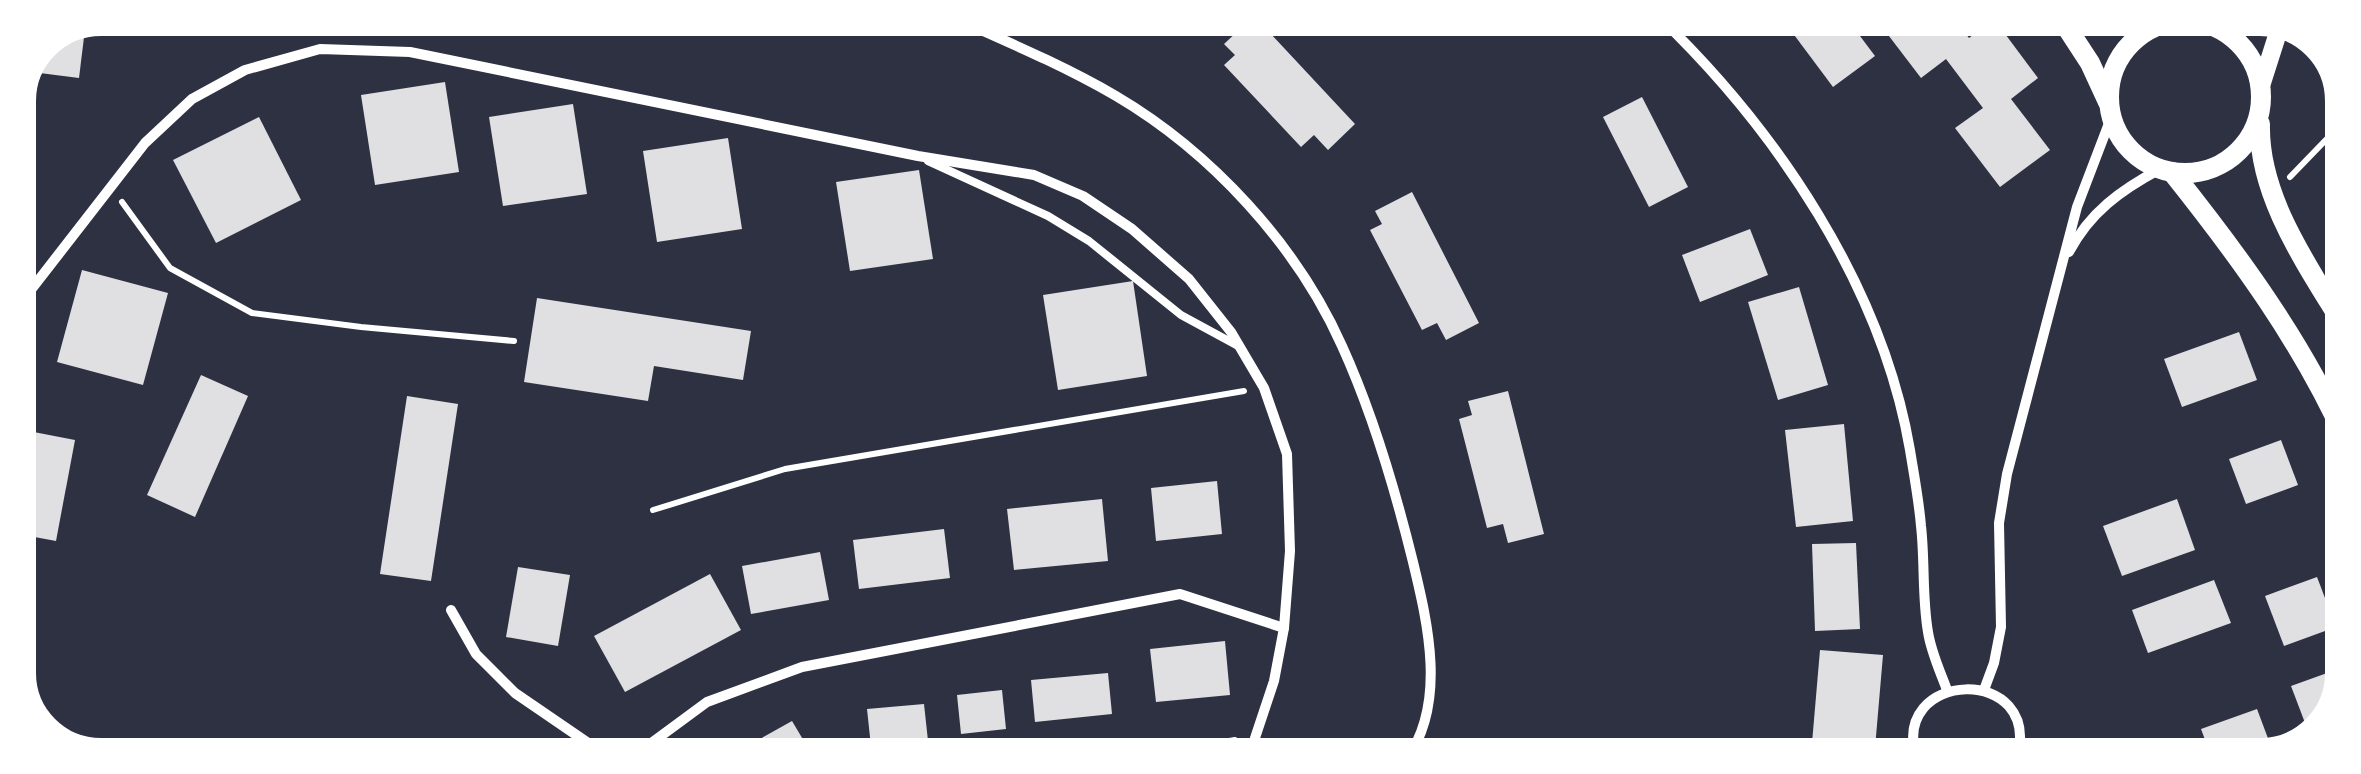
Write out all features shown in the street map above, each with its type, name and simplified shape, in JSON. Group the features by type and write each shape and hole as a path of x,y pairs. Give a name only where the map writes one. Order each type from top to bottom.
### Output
{"main road":[{"path":"2069,30 2090,64 2130,149 2166,170 2259,287 2331,409"},
{"path":"2110,111 2111,80 2120,56 2137,38 2152,30"},
{"path":"2219,30 2244,49 2255,66 2260,86 2259,153 2273,194 2331,303"},
{"path":"2166,170 2196,172 2218,166 2238,152 2252,134 2260,112"}],"street":[{"path":"982,30 1116,96 1157,124 1250,206 1304,278 1342,344 1397,497 1416,576 1431,668 1429,707 1417,744"},
{"path":"1673,30 1778,155 1844,256 1884,346 1909,446 1921,524 1928,632 1947,690"},
{"path":"2260,86 2278,32"},
{"path":"30,291 144,143 192,98 245,70 320,49 410,52 918,156 1034,175 1083,196 1132,229 1188,279 1240,347 1264,388 1287,454 1290,551 1284,628 1274,681 1255,744"},
{"path":"1984,690 2001,627 2002,507 2054,290 2077,206 2110,111"},
{"path":"2054,290 2070,248 2087,221 2123,189 2166,170"},
{"path":"650,744 708,702 802,667 1180,594 1284,628"},
{"path":"451,610 476,654 516,693 590,744"},
{"path":"1916,744 1914,731 1920,714 1932,700 1947,690 1966,687 2000,698 2020,729 2020,744"}],"lane":[{"path":"918,156 1007,195 1075,232 1181,315 1240,347"}],"path":[{"path":"2273,194 2331,134"},
{"path":"110,185 170,268 252,313 514,340"},
{"path":"653,510 786,470 1264,388"},
{"path":"1213,744 1259,736"}],"building":[{"path":"1239,30 1267,30 1355,124 1328,150 1314,135 1301,147 1224,65 1235,55 1224,44"},
{"path":"1790,30 1856,30 1875,56 1833,87"},
{"path":"1884,30 1963,30 1969,38 1980,30 2002,30 2038,78 2011,99 2050,150 2000,187 1955,128 1983,108 1946,59 1921,78"},
{"path":"85,32 79,78 36,73 51,51"},
{"path":"445,82 459,172 375,185 361,95"},
{"path":"1642,97 1688,187 1649,207 1603,117"},
{"path":"573,104 587,194 503,206 489,117"},
{"path":"259,117 301,200 216,243 173,160"},
{"path":"728,138 742,229 657,242 643,151"},
{"path":"919,170 933,259 850,271 836,182"},
{"path":"1412,192 1479,323 1446,340 1437,323 1422,330 1370,230 1382,224 1375,211"},
{"path":"1750,229 1768,275 1700,302 1682,255"},
{"path":"82,270 168,293 143,385 57,362"},
{"path":"1133,281 1147,376 1058,390 1043,295"},
{"path":"1799,287 1828,385 1778,400 1748,302"},
{"path":"537,298 751,331 743,380 654,366 648,401 524,382"},
{"path":"2239,332 2257,380 2182,407 2164,359"},
{"path":"201,375 248,396 195,517 147,495"},
{"path":"1508,391 1544,534 1508,543 1503,524 1487,528 1459,419 1472,415 1468,401"},
{"path":"407,396 458,404 431,581 380,574"},
{"path":"1844,424 1853,521 1796,527 1785,430"},
{"path":"30,431 75,440 56,541 30,536"},
{"path":"2281,440 2298,485 2246,504 2229,459"},
{"path":"1217,481 1222,534 1156,541 1151,488"},
{"path":"1102,499 1108,561 1014,570 1007,509"},
{"path":"2177,499 2195,550 2122,576 2103,526"},
{"path":"944,529 950,578 859,589 853,540"},
{"path":"1856,543 1860,629 1815,631 1812,544"},
{"path":"820,552 829,600 751,614 742,566"},
{"path":"518,567 570,575 558,646 506,637"},
{"path":"710,574 741,630 625,692 594,636"},
{"path":"2317,577 2331,614 2331,629 2284,646 2265,596"},
{"path":"2214,580 2231,623 2148,653 2132,610"},
{"path":"1225,641 1230,695 1156,702 1150,649"},
{"path":"1820,650 1883,655 1875,744 1812,743"},
{"path":"2331,672 2326,700 2306,726 2291,686"},
{"path":"1108,673 1112,714 1035,722 1031,680"},
{"path":"1002,690 1006,729 961,734 957,695"},
{"path":"924,704 928,744 871,744 867,709"},
{"path":"2257,709 2270,743 2207,744 2201,729"},
{"path":"792,721 806,744 751,744"}]}
